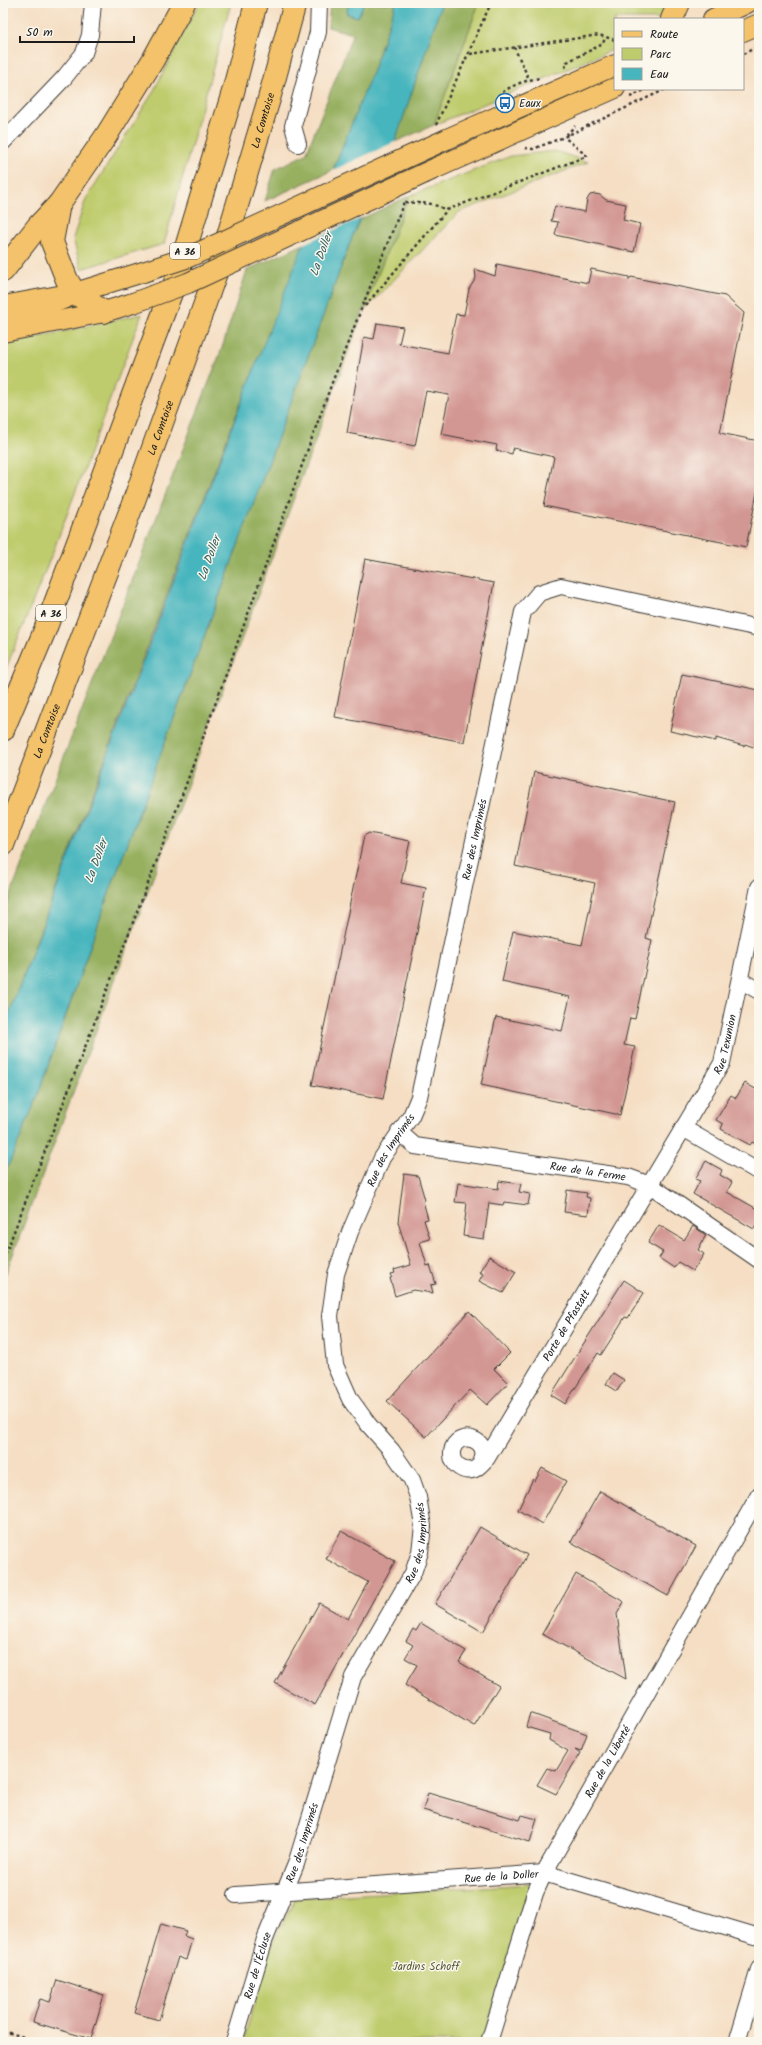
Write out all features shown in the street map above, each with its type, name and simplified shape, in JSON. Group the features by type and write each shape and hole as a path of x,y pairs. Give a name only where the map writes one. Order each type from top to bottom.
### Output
{"highway":[{"path":"3,271 38,226 59,204 153,60 184,3"},
{"name":"A 36","path":"3,730 45,630 177,277 233,92 256,3"},
{"path":"672,18 679,3"},
{"name":"La Comtoise","path":"3,845 131,509 221,259 269,99 295,4"},
{"path":"59,204 52,242 67,280 75,293 104,312"},
{"path":"3,325 12,318 75,293"}],"main road":[{"path":"715,18 747,3"},
{"path":"744,31 759,24"},
{"path":"3,306 75,293 189,257 441,134 614,65"},
{"path":"3,332 104,312 188,283 436,168 614,88"}],"street":[{"path":"3,142 64,78 84,53 90,35 93,3"},
{"path":"298,144 293,126 318,32 319,3"},
{"name":"Rue des Imprimés","path":"285,1890 296,1864 353,1677 413,1573 420,1552 423,1526 418,1497 412,1480 392,1451 368,1424 350,1399 335,1365 330,1316 336,1274 350,1232 382,1158 411,1116 419,1097 523,612 539,592 561,586 759,628"},
{"name":"Rue Texunion","path":"650,1185 722,1063 759,887"},
{"path":"740,980 759,991"},
{"path":"683,1128 759,1172"},
{"name":"Rue de la Ferme","path":"399,1132 415,1146 628,1177 650,1185 759,1260"},
{"name":"Porte de Pfastatt","path":"480,1465 487,1458 650,1185"},
{"name":"Rue de la Liberté","path":"489,2042 535,1893 544,1873 759,1495"},
{"name":"Rue de la Doller","path":"236,1895 285,1890 544,1873 759,1937"},
{"name":"Rue de l'Écluse","path":"234,2042 265,1939 285,1890"},
{"path":"737,2042 755,1997 759,1969"}],"path":[{"path":"441,134 469,54 491,3"},
{"path":"469,54 599,35 614,40"},
{"path":"564,69 567,62 603,44 605,37"},
{"path":"744,54 759,46"},
{"path":"514,48 529,79"},
{"path":"363,308 447,210 587,156 564,137 664,90"},
{"path":"3,1260 184,790 331,388 407,195"},
{"path":"404,202 432,204 447,210"},
{"path":"3,2031 41,2042"}],"green space":[{"path":"199,3 231,3 164,244 81,269 73,238 86,199 152,94"},
{"path":"330,3 348,3 347,14 358,17 364,3 396,3 374,68 333,170 265,201 275,169 306,154 353,34 328,27"},
{"path":"442,3 479,3 434,125 395,142"},
{"path":"479,3 670,3 660,18 614,18 614,49 434,125"},
{"path":"555,151 588,162 459,212 363,312 409,196 511,156"},
{"path":"409,196 363,312 3,1281 3,1175 35,1103 108,896 353,235 359,220"},
{"path":"304,244 189,538 3,1030 3,914 221,351 247,270"},
{"path":"142,314 54,549 3,676 3,345"},
{"name":"Jardins Schoff","path":"531,1884 483,2042 243,2042 272,1943 296,1898"}],"water":[{"path":"348,3 364,3 358,17 347,14"},
{"name":"La Doller","path":"396,3 442,3 395,142 353,235 108,896 35,1103 3,1175 3,1030 264,343 374,68"}],"pier":[{"path":"397,141 363,217 301,245 331,171"}],"building":[{"path":"590,195 600,195 606,200 626,204 623,220 640,224 634,252 555,235 558,222 551,221 555,206 585,212 587,200"},
{"path":"497,264 588,283 591,269 629,277 629,280 631,277 725,296 744,313 720,433 759,441 759,483 746,547 544,506 554,457 513,448 512,454 496,450 497,445 441,434 449,395 426,391 415,446 347,433 364,337 374,339 377,323 403,327 399,344 448,353 456,314 464,315 469,289 476,278 475,269 495,276"},
{"path":"365,559 494,583 464,742 335,717"},
{"path":"682,674 759,690 759,749 745,744 744,746 716,738 716,741 670,731"},
{"path":"534,772 675,802 646,938 652,940 635,1019 630,1018 624,1045 635,1047 620,1115 481,1085 496,1017 562,1031 570,997 502,982 513,931 582,945 595,883 515,866"},
{"path":"369,833 410,841 401,883 426,888 383,1099 312,1085 364,836"},
{"path":"745,1083 759,1091 759,1146 752,1142 750,1145 721,1129 723,1124 716,1120 731,1095 736,1098"},
{"path":"706,1161 722,1170 720,1175 732,1182 727,1192 759,1210 759,1220 754,1229 693,1194 700,1181 695,1179"},
{"path":"404,1174 418,1176 425,1200 423,1201 428,1219 424,1220 430,1239 420,1242 427,1266 430,1265 436,1284 431,1285 433,1293 413,1290 395,1296 390,1278 392,1277 391,1274 395,1273 394,1270 411,1265 398,1222"},
{"path":"499,1181 521,1184 519,1192 530,1194 528,1205 504,1202 503,1205 489,1203 484,1239 463,1236 467,1203 455,1202 458,1183 498,1189"},
{"path":"567,1190 587,1193 586,1197 590,1198 588,1215 564,1212"},
{"path":"659,1225 684,1240 693,1226 706,1235 698,1250 704,1254 693,1271 678,1262 674,1268 659,1258 663,1252 648,1243"},
{"path":"489,1256 516,1272 503,1293 479,1281 483,1274 479,1272"},
{"path":"624,1280 644,1293 628,1318 625,1317 601,1355 598,1353 565,1404 551,1395"},
{"path":"469,1311 510,1353 494,1369 508,1383 487,1405 470,1390 426,1437 387,1401"},
{"path":"613,1373 624,1380 617,1391 606,1384"},
{"path":"542,1468 566,1481 542,1524 518,1510 533,1479 535,1481"},
{"path":"600,1491 696,1546 668,1596 571,1542"},
{"path":"480,1527 527,1555 483,1632 435,1604"},
{"path":"341,1531 395,1561 315,1705 275,1683 319,1603 348,1619 368,1582 326,1559"},
{"path":"576,1574 624,1602 617,1614 626,1679 542,1634"},
{"path":"421,1623 466,1651 459,1662 499,1686 474,1726 405,1685 417,1665 405,1658 413,1645 406,1641 413,1629 416,1631"},
{"path":"530,1713 587,1734 581,1751 575,1749 580,1753 556,1794 537,1785 547,1768 556,1771 568,1751 549,1740 550,1734 526,1727"},
{"path":"428,1793 520,1820 522,1815 537,1819 530,1842 423,1810"},
{"path":"161,1924 186,1931 184,1936 192,1939 186,1960 178,1957 159,2020 134,2013"},
{"path":"57,1980 104,1995 91,2039 33,2022 40,1999 50,2002"}],"place":[{"name":"Eaux","path":"505,103"}]}
